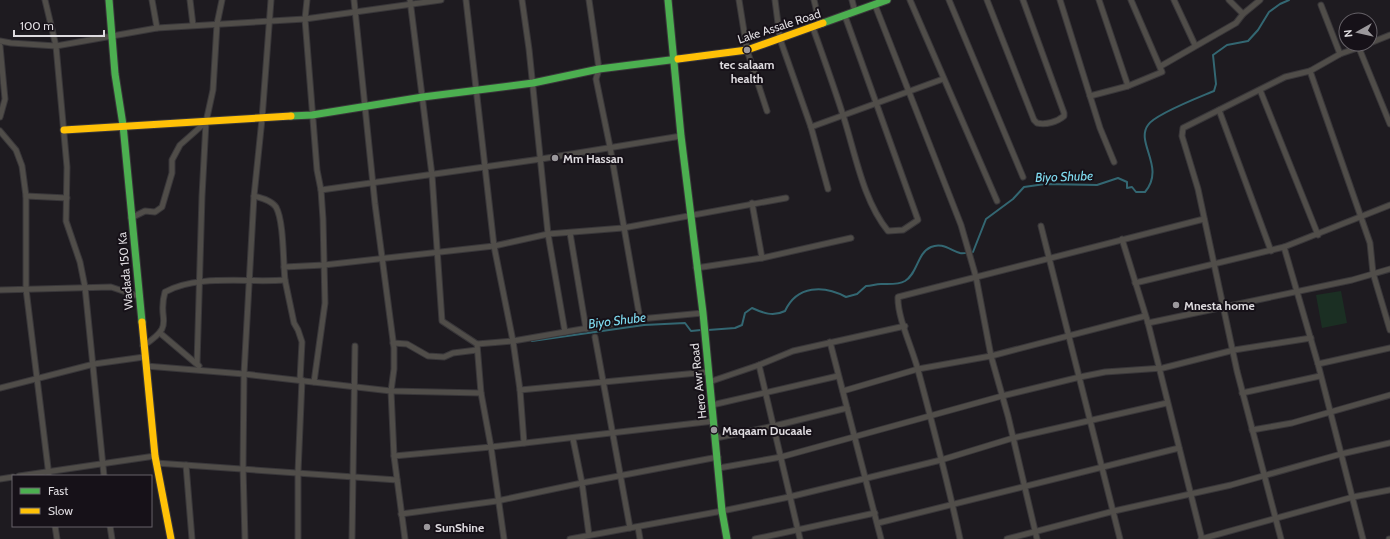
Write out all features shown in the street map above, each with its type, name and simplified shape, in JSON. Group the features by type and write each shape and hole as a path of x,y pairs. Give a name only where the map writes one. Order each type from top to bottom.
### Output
{"street":[{"path":"45,0 56,46 68,167 66,221 80,262 85,287 94,364 104,475"},
{"name":"Wadada 150 Ka","path":"109,0 123,125 138,296 155,460 171,539"},
{"path":"152,0 157,28"},
{"path":"190,0 193,25"},
{"path":"197,364 202,196 206,122 213,90 218,24 222,0"},
{"path":"245,539 243,468 244,374 248,282 271,0"},
{"path":"307,0 305,19 317,170 321,190 325,303 314,382"},
{"path":"354,0 372,184 393,343 394,369 392,391 394,456 405,539"},
{"path":"0,40 11,43 56,46 157,28 305,19 411,2 441,0"},
{"path":"466,0 494,246 513,341 520,390 524,443"},
{"path":"522,0 533,83 548,234 566,332"},
{"path":"589,0 599,69 596,79 610,147 640,319"},
{"name":"Hero Awr Road","path":"668,0 675,59 680,136 703,313 722,511 727,539"},
{"path":"739,0 747,50 767,111"},
{"path":"775,0 780,39 811,128 828,188"},
{"path":"814,0 820,25"},
{"path":"852,0 855,12"},
{"name":"Lake Assale Road","path":"64,130 123,125 206,122 312,115 476,89 533,83 599,69 747,50 813,28 887,0"},
{"path":"910,0 997,201"},
{"path":"949,0 1023,177"},
{"path":"987,0 1034,120 1037,124 1043,124 1060,120 1064,116 1064,113 1024,0"},
{"path":"1060,0 1090,96 1114,162"},
{"path":"1099,0 1128,86"},
{"path":"1090,96 1128,86 1162,72 1161,66 1131,0"},
{"path":"1174,0 1195,45"},
{"path":"1229,0 1243,14"},
{"path":"1161,66 1195,45 1233,26 1243,14 1259,0"},
{"path":"411,2 432,175 436,253 442,321 477,347 481,392 491,447 497,501 504,539"},
{"path":"875,5 961,225 976,277 991,356 1013,438 1037,539"},
{"path":"1321,5 1340,54"},
{"path":"813,28 844,116 864,182 878,218 888,231 903,230 918,220 845,16"},
{"path":"1378,40 1390,35"},
{"path":"0,46 5,91 0,117"},
{"path":"1281,539 1242,393 1234,350 1198,189 1182,136 1183,128 1285,77 1310,71 1346,52"},
{"path":"1360,52 1390,124"},
{"path":"1310,71 1362,217 1370,243 1373,274 1390,330"},
{"path":"811,128 943,79"},
{"path":"1260,90 1318,235"},
{"path":"1219,110 1271,251"},
{"path":"131,218 145,212 155,212 162,207 172,173 172,160 180,144 206,122"},
{"path":"0,130 20,157 26,196 26,289 49,473"},
{"path":"321,190 486,168 680,136"},
{"path":"26,196 66,198"},
{"path":"254,196 268,201 276,207 281,229 285,280 294,323 302,342 298,472 298,539"},
{"path":"284,266 324,265 494,246 548,234 623,228 752,203 786,198"},
{"path":"752,203 762,258"},
{"path":"1135,283 1284,248 1390,205"},
{"path":"960,539 953,504 918,369 904,326 898,300 900,296 1204,219"},
{"path":"1041,226 1048,259 1103,466 1120,539"},
{"path":"570,233 586,329"},
{"path":"696,268 762,258 851,238"},
{"path":"1122,239 1148,323 1202,539 1353,498 1390,490"},
{"path":"1284,248 1311,338 1363,539"},
{"path":"1148,323 1297,292 1390,269"},
{"path":"143,346 162,330 165,318 163,301 166,292 177,286 200,282 285,280"},
{"path":"0,290 111,287 138,296"},
{"path":"393,343 407,344 428,356 444,357 453,353 477,347 640,319 703,313"},
{"path":"843,391 918,369 991,356 1145,316"},
{"path":"709,382 759,365 787,353 904,326"},
{"path":"160,333 197,364 201,370"},
{"path":"595,337 630,528"},
{"path":"719,468 781,457 855,438 1002,396 1080,377 1105,372 1171,366 1234,350 1311,338"},
{"path":"830,342 881,539"},
{"path":"352,539 356,386 355,346"},
{"path":"1318,364 1390,348"},
{"path":"0,388 94,364 144,357"},
{"path":"759,365 800,539"},
{"path":"146,366 244,374 392,391 481,392"},
{"path":"520,390 708,372"},
{"path":"712,405 766,394 838,376"},
{"path":"1242,393 1320,376"},
{"path":"1252,430 1292,423 1390,395"},
{"path":"570,539 589,535 596,536 789,497 941,460 1013,438 1091,422 1167,403"},
{"path":"716,438 774,426 847,408"},
{"path":"394,456 573,439 714,421"},
{"path":"573,439 582,483 589,535"},
{"path":"1007,539 1114,511 1264,476 1342,454 1390,443"},
{"path":"878,523 1179,448"},
{"path":"401,514 497,501 718,457"},
{"path":"28,475 102,464 155,460 186,465 396,480"},
{"path":"186,465 192,539"},
{"path":"0,479 12,477"},
{"path":"755,539 874,513"},
{"path":"55,527 57,539"},
{"path":"110,527 112,539"},
{"path":"638,527 640,539"}],"green space":[{"path":"1341,291 1347,323 1322,328 1316,295"}],"waterway":[{"name":"Biyo Shube","path":"708,330 735,328 742,325 745,313 752,308 768,314 781,313 785,311 790,302 796,296 812,290 829,290 846,297 857,294 866,286 896,284 905,281 913,273 920,258 926,250 931,247 939,245 960,253 973,252 986,219 1013,199 1024,187 1045,184 1097,185 1118,178 1127,182 1127,188 1132,187 1136,192 1145,192 1151,183 1152,174 1152,165 1145,140 1145,132 1148,125 1168,111 1214,91 1216,84 1213,55 1227,45 1248,41 1258,30 1269,12 1280,4 1289,0"},
{"name":"Biyo Shube","path":"532,341 644,325 685,323 691,331 701,330"}],"traffic: fast":[{"path":"109,0 115,74 123,125 142,322"},
{"path":"668,0 681,136 703,313 722,511 727,539"},
{"path":"823,23 887,0"},
{"path":"291,116 312,115 423,97 533,83 599,69 678,59"}],"traffic: slow":[{"path":"678,59 747,50 823,23"},
{"path":"64,130 291,116"},
{"path":"142,322 155,456 171,539"}],"place":[{"name":"tec salaam health","path":"747,50"},
{"name":"Mm Hassan","path":"555,158"},
{"name":"Mnesta home","path":"1176,305"},
{"name":"Maqaam Ducaale","path":"714,430"},
{"name":"SunShine","path":"427,527"}]}
